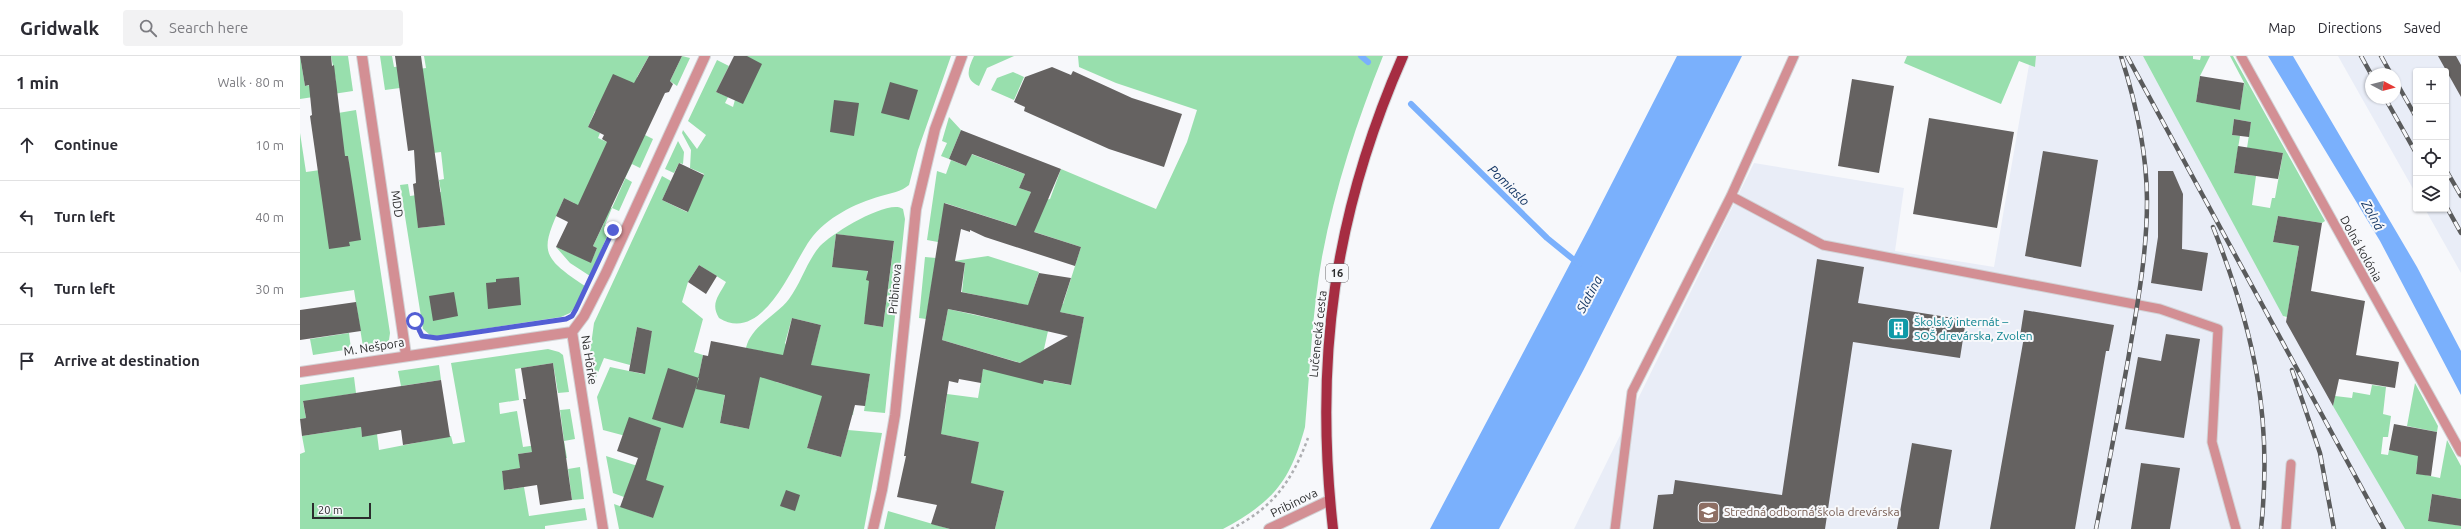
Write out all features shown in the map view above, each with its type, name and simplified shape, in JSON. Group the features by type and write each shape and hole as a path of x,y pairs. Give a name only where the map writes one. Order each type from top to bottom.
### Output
{"main road":[{"name":"Lučenecká cesta","path":"1333,529 1326,458 1326,368 1338,271 1344,231 1364,157 1384,99 1403,56"}],"street":[{"name":"MDD","path":"362,56 406,355"},
{"name":"Na Hôrke","path":"603,529 572,332 584,316 606,273 705,56"},
{"name":"Pribinova","path":"873,529 882,490 895,415 916,209 935,129 962,56"},
{"name":"M. Nešpora","path":"300,372 406,355 572,332"},
{"name":"Pribinova","path":"1270,529 1330,500"}],"lane":[{"path":"1615,529 1632,392 1731,196 1794,56"},
{"name":"Dolná kolónia","path":"2241,56 2461,452"},
{"path":"1731,196 1823,246 2160,309 2218,329 2212,442 2236,529"},
{"path":"2286,529 2291,464"}],"path":[{"path":"416,326 422,336 432,338"},
{"path":"1231,529 1262,512 1275,499 1286,485 1308,438"}],"shaded area":[{"path":"2036,56 2143,56 2290,328 2405,529 1574,529 1754,163 1904,188 1895,251 1994,267 2029,65 2035,67"},
{"path":"2338,56 2461,56 2461,273 2427,212 2449,212 2449,68 2413,68 2413,189 2365,104 2401,104 2401,68 2365,68 2365,104"}],"green space":[{"path":"300,56 305,86 336,81 331,56 348,56 353,91 300,99"},
{"path":"380,56 392,56 394,67 404,66 405,71 426,68 424,56 649,56 637,77 645,135 653,139 640,168 632,164 625,178 632,182 619,211 612,208 605,225 611,227 590,276 570,263 556,247 591,262 597,248 593,246 604,223 572,208 574,203 564,198 551,229 548,240 548,249 551,258 558,266 585,286 575,307 570,313 561,317 437,336 430,335 423,329 400,185 408,184 410,196 417,195 418,228 445,225 443,213 440,213 437,193 441,192 439,180 444,179 441,152 433,153 400,88 385,90","holes":["595,111 645,135 607,142 598,138 600,133 588,127","597,166 625,179 612,208 600,202"]},
{"path":"682,56 690,58 677,86 670,81"},
{"path":"747,56 951,56 918,150 909,185 899,191 871,199 851,207 824,225 810,240 785,283 774,298 762,312 749,321 735,323 719,318 716,313 715,304 726,282 699,265 688,282 682,302 703,319 694,352 703,355 699,375 725,394 720,423 749,429 764,352 746,348 753,333 789,299 815,252 826,241 847,226 873,213 886,208 896,207 903,209 905,219 885,413 864,411 870,374 854,405 853,415 837,410 834,419 817,414 807,448 841,457 848,430 882,433 864,529 619,529 614,504 653,518 624,497 613,493 606,456 644,468 654,452 656,444 603,430 597,397 610,367 643,374 652,331 637,327 630,365 604,358 595,380 591,382 589,360 594,323 662,176 671,181 662,200 687,212 704,174 690,168 691,150 682,133 683,130 697,149 706,135 688,121 717,60 729,66 716,92 728,97 725,103 733,107","holes":["836,234 894,242 883,327 864,324 871,281 867,280 868,266 832,267","792,318 821,325 804,390 776,382 787,347 785,343"]},
{"path":"974,56 1014,56 987,68 979,86 969,77 969,69"},
{"path":"1078,56 1383,56 1364,105 1340,180 1327,231 1316,299 1305,427 1299,446 1286,476 1267,499 1255,509 1223,529 995,529 1004,491 968,483 979,442 926,431 929,408 945,410 947,394 978,398 983,369 1070,385 1084,317 962,292 965,263 954,261 988,256 1039,272 1032,294 1063,304 1081,247 945,203 938,242 927,240 937,171 946,174 951,160 966,166 971,154 1025,174 1019,188 1031,192 1027,202 1050,199 1061,169 1156,209 1187,142 1197,110 1116,83 1079,67"},
{"path":"1907,56 2036,56 2035,67 2019,61 2001,104 1904,63"},
{"path":"2143,56 2193,56 2193,59 2200,60 2201,56 2210,56 2200,76 2196,102 2240,109 2244,83 2249,92 2230,56 2233,56 2325,221 2322,223 2278,216 2273,242 2299,246 2287,317 2283,316","holes":["2234,119 2251,122 2247,148 2283,153 2275,198 2272,198 2270,208 2252,205 2256,176 2234,173 2240,136 2232,135"]},
{"path":"1013,72 1024,77 1014,100 991,90 997,78"},
{"path":"356,110 390,333 389,340 385,344 363,347 354,290 300,298 300,133 306,172 349,166 348,156 344,156 338,113"},
{"path":"949,117 961,130 949,159 941,156 947,143 942,141"},
{"path":"678,141 684,152 683,164 679,163 674,173 665,169"},
{"path":"925,257 936,258 926,319 919,318"},
{"path":"948,309 1048,331 1042,358 1027,365 942,340"},
{"path":"349,333 351,349 313,355 310,339"},
{"path":"548,349 559,352 563,355 569,392 558,393 553,363 515,369 519,400 499,403 500,414 517,411 523,447 564,441 567,458 540,462 539,451 518,454 521,468 502,472 505,490 524,487 529,516 585,508 587,520 545,526 545,529 300,529 300,454 305,452 302,436 361,427 362,436 377,434 379,450 451,436 453,444 465,442 451,363"},
{"path":"439,365 441,380 401,386 398,371"},
{"path":"354,377 356,393 303,402 306,418 300,419 300,385"},
{"path":"2415,383 2438,426 2437,432 2407,426"},
{"path":"2372,385 2386,387 2383,414 2391,416 2388,437 2383,437 2381,454 2388,455 2389,450 2430,457 2417,464 2416,473 2440,478 2447,440 2461,466 2461,499 2432,494 2428,520 2461,526 2461,529 2405,529 2333,406 2335,396 2352,398 2353,392 2370,395"},
{"path":"570,409 575,439 564,441 560,410"},
{"path":"580,467 584,499 572,500 568,469"},
{"path":"888,511 950,529 884,529"}],"water":[{"name":"Slatina","path":"1677,56 1742,56 1584,369 1499,529 1430,529 1590,226"},
{"name":"Zolná","path":"2268,56 2293,56 2417,267 2461,351 2461,395 2380,241"}],"building":[{"path":"300,56 331,56 332,66 334,65 345,156 348,156 361,240 349,242 350,246 329,249 310,116 312,115 309,85 305,86"},
{"path":"395,56 421,56 445,225 418,228 413,184 416,183 414,150 408,151"},
{"path":"649,56 682,56 670,81 673,84 669,92 665,93 593,246 597,248 591,263 556,247 568,222 556,216 564,198 578,205 607,142 602,139 604,135 588,127 613,74 634,83"},
{"path":"734,56 747,56 762,64 743,104 716,92"},
{"path":"2438,56 2456,56 2461,65 2461,97 2449,76 2449,68 2445,68"},
{"path":"1052,67 1071,75 1073,71 1132,98 1182,114 1164,167 1109,149 1024,111 1025,107 1014,102 1025,77"},
{"path":"2200,76 2244,83 2240,110 2196,102"},
{"path":"1852,79 1894,86 1879,173 1838,166"},
{"path":"890,82 918,90 909,120 881,113"},
{"path":"834,100 859,103 854,136 830,132"},
{"path":"1929,118 2014,132 1997,228 1913,214"},
{"path":"2234,119 2251,122 2249,137 2232,135"},
{"path":"961,130 1061,169 1034,232 1081,247 1075,266 985,237 970,230 970,232 961,229 955,261 965,263 961,292 1028,305 1039,273 1071,278 1060,312 1084,317 1071,385 1044,380 1043,384 983,369 981,383 959,379 958,383 949,381 941,434 979,442 971,483 1004,491 995,529 950,529 931,524 937,505 897,497 906,456 904,456 944,203 1016,226 1031,192 1019,188 1025,174 972,154 966,166 949,159","holes":["948,309 1068,336 1020,363 942,340"]},
{"path":"2238,146 2283,153 2278,179 2234,173"},
{"path":"2043,151 2098,160 2081,267 2025,256"},
{"path":"679,163 704,175 688,212 662,200"},
{"path":"2158,171 2173,171 2183,194 2182,249 2208,253 2202,291 2151,283 2158,237"},
{"path":"2278,216 2322,223 2311,291 2365,301 2356,355 2399,362 2395,388 2339,379 2333,406 2286,322 2299,246 2273,242"},
{"path":"836,234 894,241 883,327 864,324 869,281 866,280 868,271 832,267"},
{"path":"1817,259 1864,267 1858,303 1966,320 1960,358 1853,342 1825,529 1653,529 1658,495 1673,494 1675,480 1782,495"},
{"path":"699,265 717,276 706,294 688,282"},
{"path":"519,277 521,305 488,309 486,283 496,282 496,279"},
{"path":"454,292 458,316 433,321 429,296"},
{"path":"356,302 361,331 300,340 300,310"},
{"path":"2024,310 2114,325 2109,351 2106,351 2075,529 1990,529 2024,337 2020,336"},
{"path":"792,318 821,325 811,365 870,374 865,406 855,405 841,457 807,448 822,396 760,377 749,429 720,423 725,395 696,389 703,355 708,356 711,341 783,355"},
{"path":"637,327 652,331 645,374 629,371"},
{"path":"2166,334 2200,339 2184,438 2125,429 2138,357 2161,361"},
{"path":"553,363 572,500 540,505 537,485 504,490 502,471 520,468 518,454 532,452 523,399 526,399 521,368"},
{"path":"668,368 699,378 683,428 652,419"},
{"path":"441,380 450,437 403,445 401,430 362,437 361,427 302,436 300,419 306,418 303,401"},
{"path":"629,417 661,428 646,480 664,486 653,518 620,507 638,458 617,451"},
{"path":"2394,424 2437,432 2431,476 2416,474 2418,456 2389,450"},
{"path":"1912,443 1952,450 1939,529 1897,529"},
{"path":"2141,463 2180,468 2170,529 2131,529"},
{"path":"786,490 800,495 795,511 780,506"},
{"path":"2432,494 2461,499 2461,526 2428,521"}],"waterway":[{"name":"Pomiaslo","path":"1361,56 1368,62"},
{"name":"Pomiaslo","path":"1411,104 1547,238 1579,264"}],"railway":[{"path":"2096,529 2135,320 2141,281 2147,221 2143,146 2136,110 2121,56"},
{"path":"2127,56 2384,529"},
{"path":"2361,56 2368,68"},
{"path":"2381,56 2388,68"},
{"path":"2401,91 2413,112"},
{"path":"2388,104 2413,148"},
{"path":"2449,175 2461,196"},
{"path":"2449,211 2461,233"},
{"path":"2213,227 2239,302 2257,375 2262,412 2264,449 2264,488 2261,529"},
{"path":"2292,370 2320,453 2334,529"}],"place":[{"name":"Školský internát – SOŠ drevárska, Zvolen","path":"1898,329"},
{"name":"Stredná odborná škola drevárska","path":"1709,512"}],"route":[{"path":"415,321 418,332 422,336 437,338 566,319 572,316 576,309 613,230"}]}
